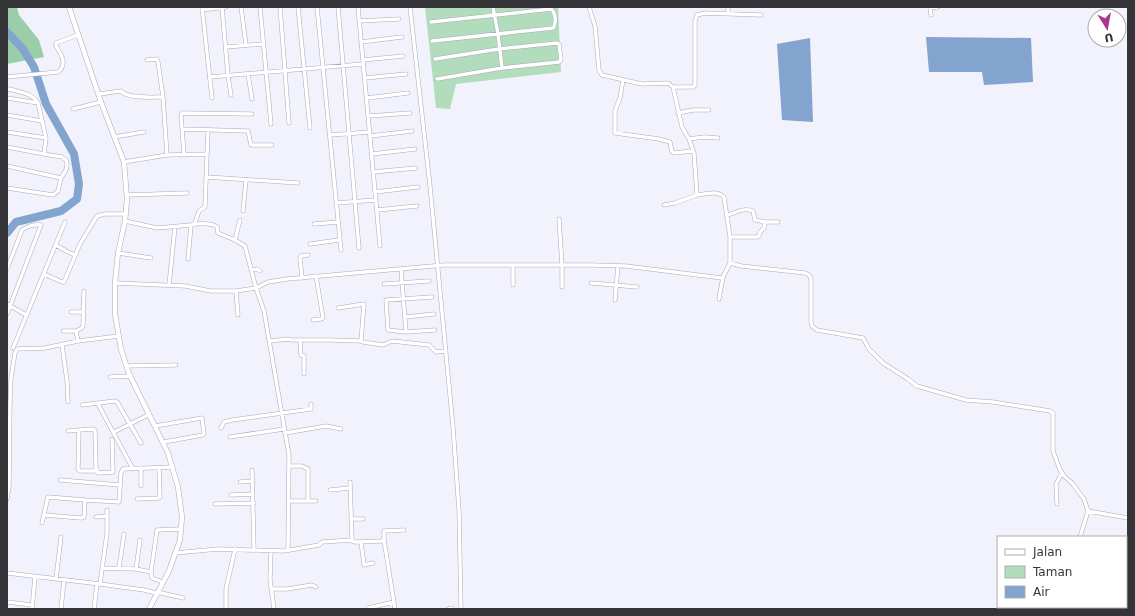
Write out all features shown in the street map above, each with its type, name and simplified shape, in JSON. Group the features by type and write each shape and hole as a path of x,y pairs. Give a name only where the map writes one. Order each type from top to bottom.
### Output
{"street":[{"path":"69,7 101,102 124,162 127,195 125,221 118,253 115,284 115,314 119,336 126,366 130,376 148,415 164,442 173,467 178,487 182,517 180,540 175,554 149,609"},
{"path":"222,7 231,95"},
{"path":"212,98 202,8 226,7"},
{"path":"241,7 246,45"},
{"path":"260,7 271,124"},
{"path":"280,7 290,123"},
{"path":"298,7 310,128"},
{"path":"317,7 341,250"},
{"path":"338,7 359,248"},
{"path":"358,7 373,172 378,210 380,246"},
{"path":"410,7 430,186 446,351 459,510 461,609"},
{"path":"493,7 502,68"},
{"path":"589,7 595,26 600,72 602,75 642,84 668,83 673,87 693,87 695,85 695,17 699,14 705,13 761,15"},
{"path":"728,7 728,14"},
{"path":"931,16 930,7 938,7"},
{"path":"431,22 551,9 553,10 555,18 554,27 552,28 432,41"},
{"path":"359,21 399,19"},
{"path":"7,77 61,70 63,63 56,43 78,35"},
{"path":"361,42 402,37"},
{"path":"435,59 499,49 557,43 559,44 561,60 559,62 502,68 437,79"},
{"path":"226,47 263,44"},
{"path":"210,77 323,68 404,56"},
{"path":"147,60 158,60 163,97 167,156"},
{"path":"248,74 252,99"},
{"path":"365,78 406,74"},
{"path":"623,80 620,98 615,111 615,133 670,142 672,152 674,154 693,151"},
{"path":"673,87 682,127 689,139 693,151 697,195"},
{"path":"7,90 9,89 35,98 38,104 46,138 44,154"},
{"path":"99,94 121,91 124,94 138,97 163,97"},
{"path":"367,98 408,93"},
{"path":"7,98 38,104"},
{"path":"73,109 101,102"},
{"path":"678,113 693,110 709,110"},
{"path":"184,154 182,113 252,114"},
{"path":"369,116 410,113"},
{"path":"7,114 42,121"},
{"path":"183,129 248,131 251,145 272,145"},
{"path":"188,259 193,224 199,211 205,207 208,130"},
{"path":"330,135 412,131"},
{"path":"7,132 46,138"},
{"path":"114,137 144,132"},
{"path":"689,139 704,137 718,138"},
{"path":"7,147 62,158 66,160 67,166 66,172 61,178 58,191 53,195 7,188"},
{"path":"372,154 415,149"},
{"path":"124,162 184,154 206,154"},
{"path":"7,166 61,178"},
{"path":"373,172 416,168"},
{"path":"207,177 298,183"},
{"path":"243,212 246,180"},
{"path":"375,192 418,187"},
{"path":"127,195 187,193"},
{"path":"664,205 675,203 697,195 715,193 724,197 730,237 730,263 723,277 719,299"},
{"path":"336,203 376,200"},
{"path":"378,210 418,206"},
{"path":"727,215 739,211 751,210 753,211 755,220 778,222"},
{"path":"44,274 63,283 80,244 97,216 125,214"},
{"path":"559,218 562,287"},
{"path":"236,240 240,220"},
{"path":"125,221 157,228 193,224 216,225 218,234 236,240 246,249 247,258 264,311 289,455 288,549"},
{"path":"7,498 9,488 8,402 15,348 26,315 65,222"},
{"path":"314,224 338,222"},
{"path":"730,237 757,237 764,228 766,222"},
{"path":"7,269 22,230 25,227 39,224 41,225 9,305 7,314"},
{"path":"169,285 175,227"},
{"path":"310,244 340,240"},
{"path":"56,245 75,255"},
{"path":"118,253 151,258"},
{"path":"302,278 300,258 301,256 308,255"},
{"path":"730,263 742,266 805,273 809,275 811,279 812,326 817,330 863,338 870,349 883,363 917,386 966,400 993,402 1050,411 1053,413 1053,451 1062,473 1082,496 1088,511 1080,536"},
{"path":"115,284 169,285 185,286 210,291 236,291 256,288 273,281 444,265 618,266 723,277"},
{"path":"513,265 513,285"},
{"path":"615,300 618,266"},
{"path":"252,270 257,269 260,271"},
{"path":"401,269 406,332"},
{"path":"313,320 323,318 316,276"},
{"path":"384,284 429,281"},
{"path":"591,283 637,287"},
{"path":"63,331 76,331 82,328 84,291"},
{"path":"236,291 238,315"},
{"path":"432,297 386,300 388,330 406,332 435,330"},
{"path":"338,308 364,304 361,341"},
{"path":"9,305 16,311 26,315"},
{"path":"71,312 83,312"},
{"path":"405,317 434,314"},
{"path":"76,331 78,341"},
{"path":"7,347 46,348 78,341 119,336"},
{"path":"270,342 288,339 331,340 361,341 383,345 392,341 429,345 436,352 446,351"},
{"path":"300,340 301,354 304,356 304,374"},
{"path":"62,345 68,402"},
{"path":"126,366 176,365"},
{"path":"110,377 130,376"},
{"path":"82,405 117,402 140,443"},
{"path":"98,404 133,469"},
{"path":"221,428 224,422 310,409 311,404"},
{"path":"114,432 148,415"},
{"path":"154,426 202,418 203,435 164,442"},
{"path":"230,437 326,426 341,429"},
{"path":"79,430 78,469 80,471 112,473 113,470 173,467"},
{"path":"68,431 96,430 96,471"},
{"path":"112,439 113,470"},
{"path":"289,466 302,466 308,470 308,501"},
{"path":"141,468 141,486"},
{"path":"136,499 160,497 159,468"},
{"path":"42,523 48,497 119,502 122,470"},
{"path":"252,470 254,550"},
{"path":"1057,504 1056,484 1062,473"},
{"path":"60,480 120,485"},
{"path":"240,482 253,481"},
{"path":"350,482 352,540"},
{"path":"330,490 350,488"},
{"path":"231,496 253,494"},
{"path":"44,516 84,517 85,500"},
{"path":"288,501 316,501"},
{"path":"215,504 254,503"},
{"path":"94,609 107,533 107,510"},
{"path":"1088,511 1128,518"},
{"path":"96,517 107,516"},
{"path":"351,519 363,519"},
{"path":"162,582 152,578 151,572 157,530 181,529"},
{"path":"395,609 384,540 384,531 404,530"},
{"path":"119,568 124,534"},
{"path":"56,579 61,537"},
{"path":"136,569 140,540"},
{"path":"175,554 218,549 284,551 288,549 319,545 321,542 352,540 361,542 384,540"},
{"path":"361,542 364,565 373,564"},
{"path":"226,609 226,589 234,549"},
{"path":"271,551 271,589 274,609"},
{"path":"102,568 136,569 151,572"},
{"path":"7,573 144,590 183,598"},
{"path":"7,602 32,607 35,577"},
{"path":"61,609 64,580"},
{"path":"271,589 287,589 308,585 316,587"},
{"path":"368,608 394,602"}],"green space":[{"path":"7,7 17,7 19,15 39,40 44,57 7,64"},
{"path":"425,7 558,7 561,72 456,84 450,109 436,108"}],"water":[{"path":"926,37 1031,38 1033,82 984,85 982,72 929,72"},
{"path":"810,38 813,122 782,120 777,44"}],"waterway":[{"path":"7,32 23,49 34,67 46,104 74,154 79,184 77,199 61,211 16,222 7,233"}]}
